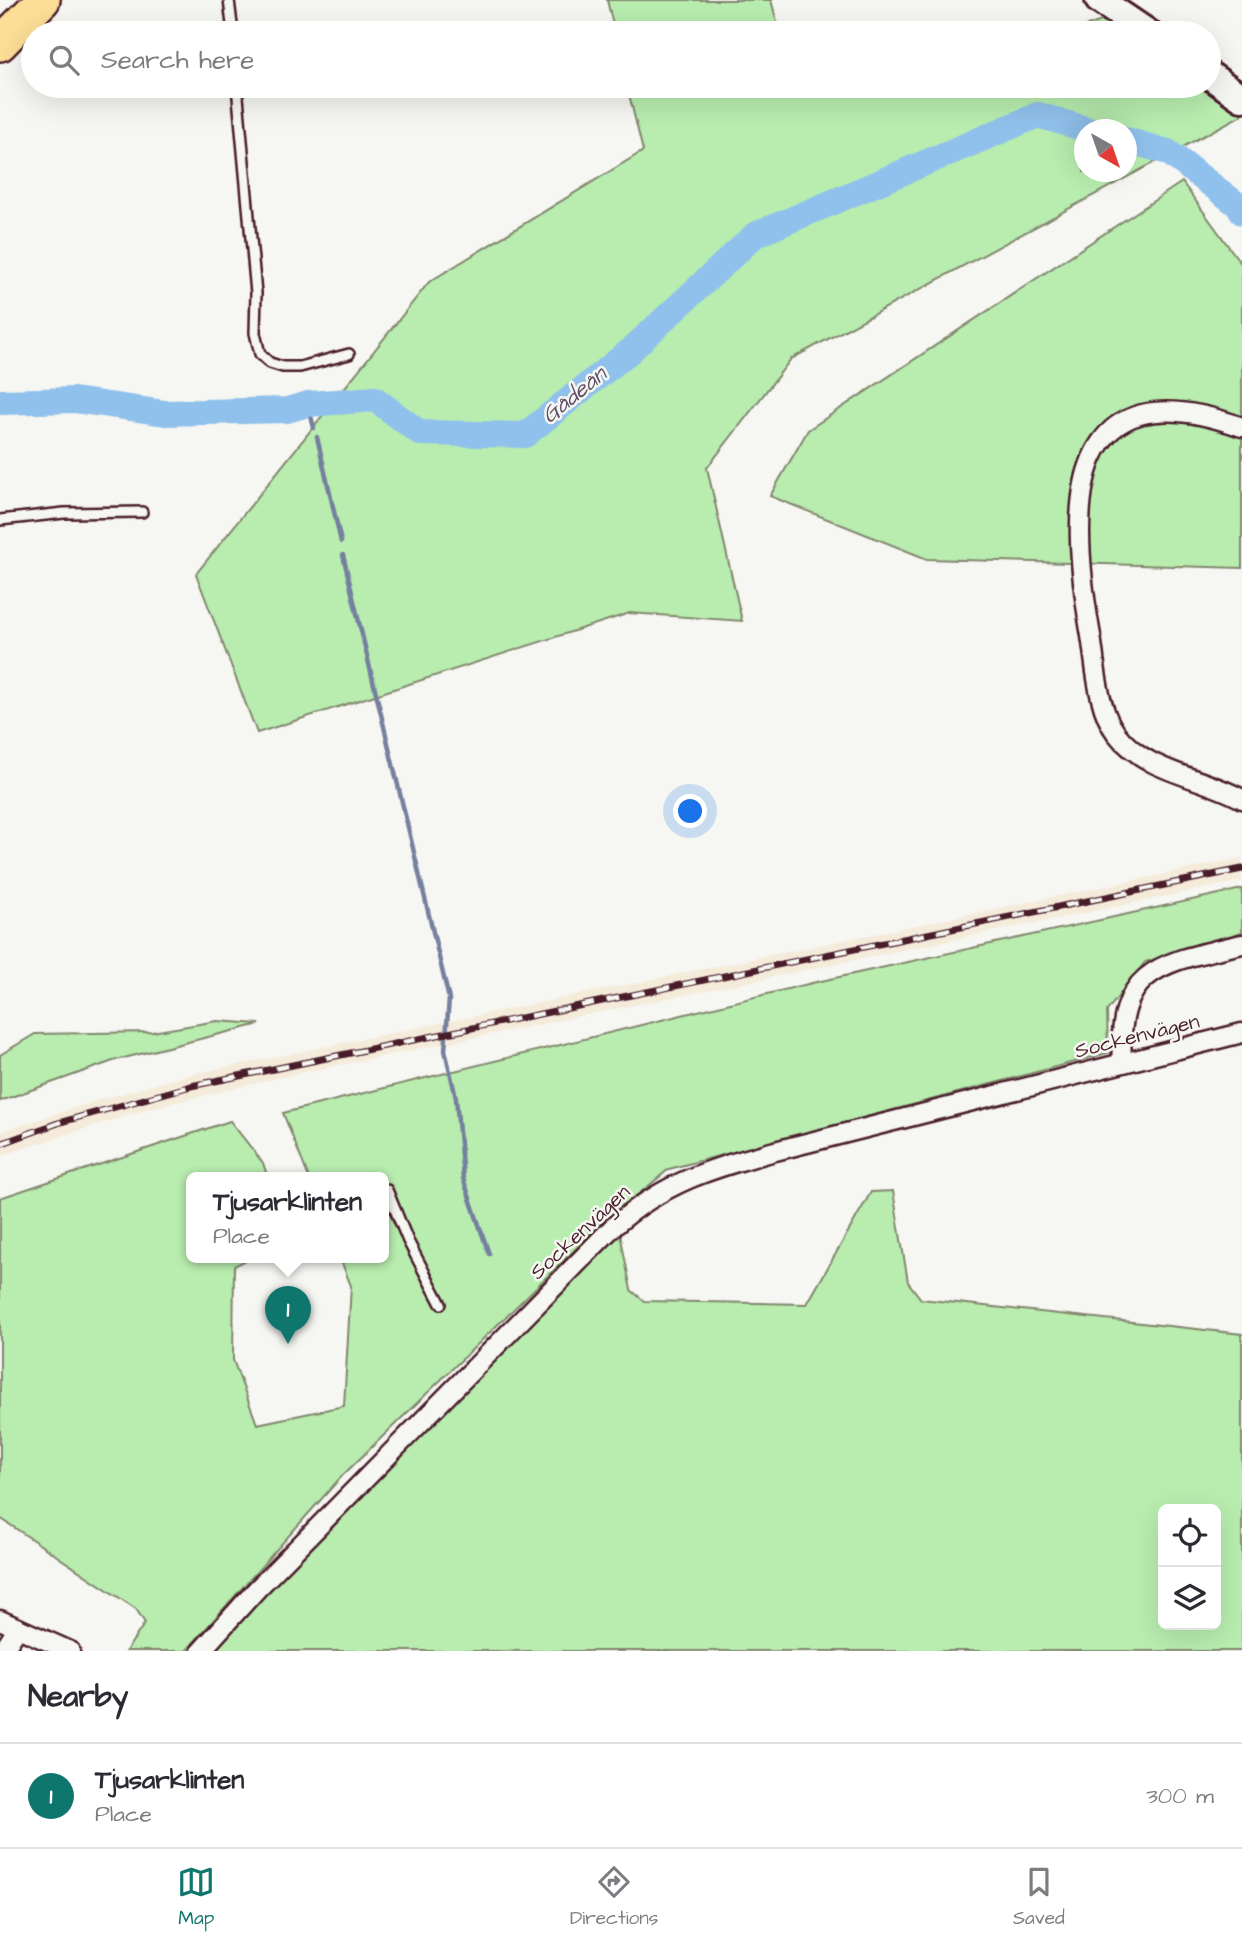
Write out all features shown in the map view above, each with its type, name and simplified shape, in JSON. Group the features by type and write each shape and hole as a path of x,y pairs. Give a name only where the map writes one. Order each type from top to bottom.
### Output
{"highway":[{"path":"22,21 43,0"},
{"path":"0,44 21,23"}],"street":[{"path":"1099,0 1130,21"},
{"path":"1221,83 1242,98"},
{"path":"1242,427 1198,413 1156,411 1122,423 1100,440 1088,462 1080,551 1082,581 1102,698 1116,732 1131,749 1150,761 1242,799"},
{"path":"1122,1063 1120,1035 1124,1013 1138,984 1165,964 1242,944"},
{"name":"Sockenvägen","path":"201,1651 612,1228 668,1186 712,1169 1242,1033"},
{"path":"0,1620 70,1651"},
{"path":"3,1651 18,1628"}],"lane":[{"path":"229,0 232,21"},
{"path":"238,98 256,293 255,333 260,354 270,363 283,368 300,367 349,354"},
{"path":"0,520 64,513 142,513"},
{"path":"389,1195 408,1241 441,1304"}],"shaded area":[{"path":"1242,858 1242,881 287,1076 147,1109 0,1156 0,1132 188,1075"}],"green space":[{"path":"607,0 771,0 777,21 612,21"},
{"path":"1221,93 1242,106 1242,115 1137,172 1137,119 1074,119 1074,182 1118,182 791,359 707,468 742,621 630,613 257,733 196,574 429,282 643,151 630,98 1221,98"},
{"path":"1182,182 1242,265 1242,568 927,559 770,496 808,430"},
{"path":"1242,889 1242,932 1145,962 1107,1011 1108,1053 669,1169 592,1233 342,1476 186,1651 126,1651 145,1623 136,1609 0,1518 0,1198 230,1121 263,1163 266,1172 186,1172 186,1263 240,1263 234,1266 233,1360 257,1424 344,1406 351,1286 342,1263 389,1263 389,1172 307,1172 283,1113 812,983"},
{"path":"217,1021 260,1024 116,1060 0,1101 0,1055 35,1034 152,1032"},
{"path":"893,1191 908,1282 921,1299 1242,1334 1242,1651 208,1651 619,1228 631,1290 644,1301 807,1304 871,1192"}],"waterway":[{"name":"Gådeån","path":"0,402 74,400 165,413 287,410 308,404 375,399 420,433 525,435 630,351 755,235 1038,115 1074,126"},
{"name":"Gådeån","path":"1137,143 1168,152 1238,205 1242,212"},
{"path":"308,404 314,428"},
{"path":"317,437 341,542"},
{"path":"343,555 449,999 445,1050 456,1098 463,1178 489,1254"}],"railway":[{"path":"0,1144 58,1123 191,1086 1242,869"}],"place":[{"name":"Tjusarklinten","path":"288,1344"}]}
